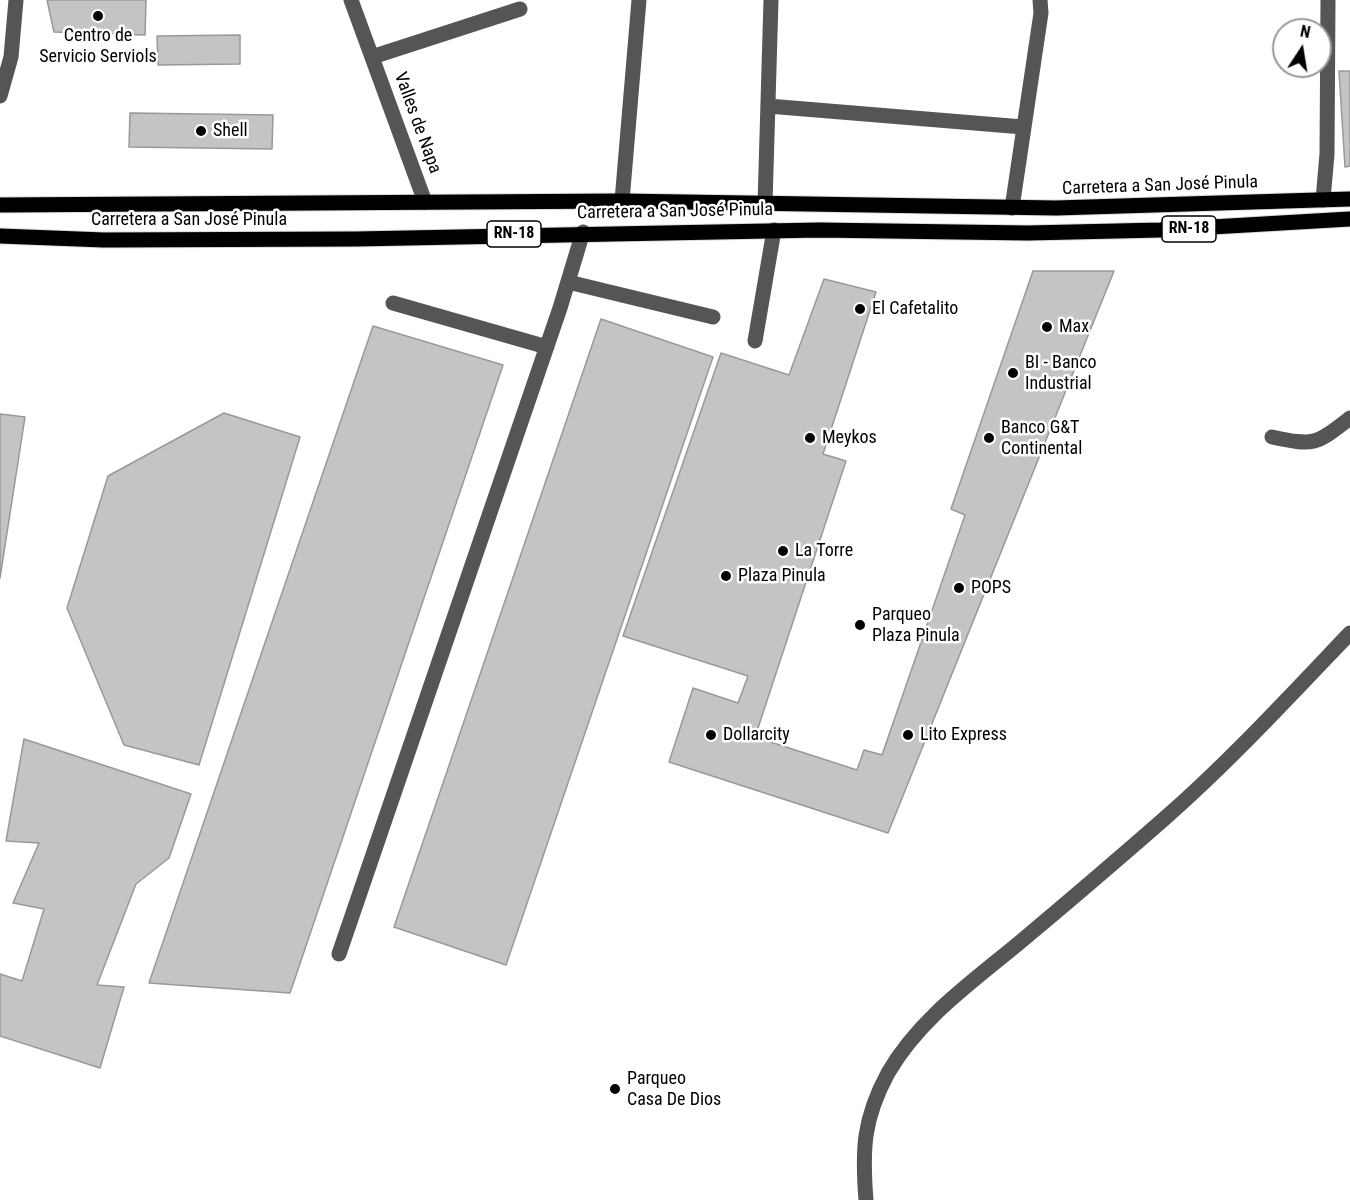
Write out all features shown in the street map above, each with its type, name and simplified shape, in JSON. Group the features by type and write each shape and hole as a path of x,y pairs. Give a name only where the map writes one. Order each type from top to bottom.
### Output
{"main road":[{"name":"Carretera a San José Pinula","path":"0,205 622,201 1012,208 1158,207 1350,199"},
{"name":"Carretera a San José Pinula","path":"0,237 104,240 356,239 583,232 774,230 1082,233 1350,219"}],"street":[{"path":"0,96 11,57 16,0"},
{"name":"Valles de Napa","path":"351,0 425,202"},
{"path":"622,201 639,0"},
{"path":"765,204 771,0"},
{"path":"1012,208 1041,13 1039,0"},
{"path":"1323,200 1327,154 1328,0"},
{"name":"Valles de Napa","path":"372,57 520,9"},
{"path":"768,106 1023,127"},
{"path":"755,341 774,230"},
{"path":"339,954 547,347 583,232"},
{"path":"568,282 713,317"},
{"path":"393,303 547,347"},
{"path":"1272,437 1306,444 1326,437 1350,418"},
{"path":"866,1200 863,1163 865,1128 888,1074 906,1046 965,987 1165,818 1213,774 1350,633"}],"building":[{"name":"Centro de Servicio Serviols","path":"47,0 146,0 145,35 54,32"},
{"path":"240,35 240,64 158,65 157,36"},
{"path":"1339,71 1350,71 1350,166 1345,167"},
{"name":"Shell","path":"130,113 273,115 272,149 129,147"},
{"name":"Plaza Pinula","path":"1033,271 1114,271 888,833 669,762 693,688 738,703 748,676 623,636 721,353 789,375 824,279 876,292 823,454 846,461 755,737 857,770 864,750 882,755 965,515 951,509"},
{"path":"601,319 713,357 506,965 394,927"},
{"path":"373,326 503,365 290,993 149,983"},
{"path":"224,413 300,437 199,765 124,745 67,608 108,476"},
{"path":"0,414 25,417 0,578"},
{"path":"24,739 191,794 169,858 136,884 97,985 124,987 100,1068 0,1036 0,974 22,981 44,909 13,903 39,843 6,841"}],"place":[{"name":"Centro de Servicio Serviols","path":"98,16"},
{"name":"Shell","path":"201,131"},
{"name":"El Cafetalito","path":"860,309"},
{"name":"Max","path":"1047,327"},
{"name":"BI - Banco Industrial","path":"1013,373"},
{"name":"Meykos","path":"810,438"},
{"name":"Banco G&T Continental","path":"989,438"},
{"name":"La Torre","path":"783,551"},
{"name":"Plaza Pinula","path":"726,576"},
{"name":"POPS","path":"959,588"},
{"name":"Parqueo Plaza Pinula","path":"860,625"},
{"name":"Dollarcity","path":"711,735"},
{"name":"Lito Express","path":"908,735"},
{"name":"Parqueo Casa De Dios","path":"615,1089"}]}
